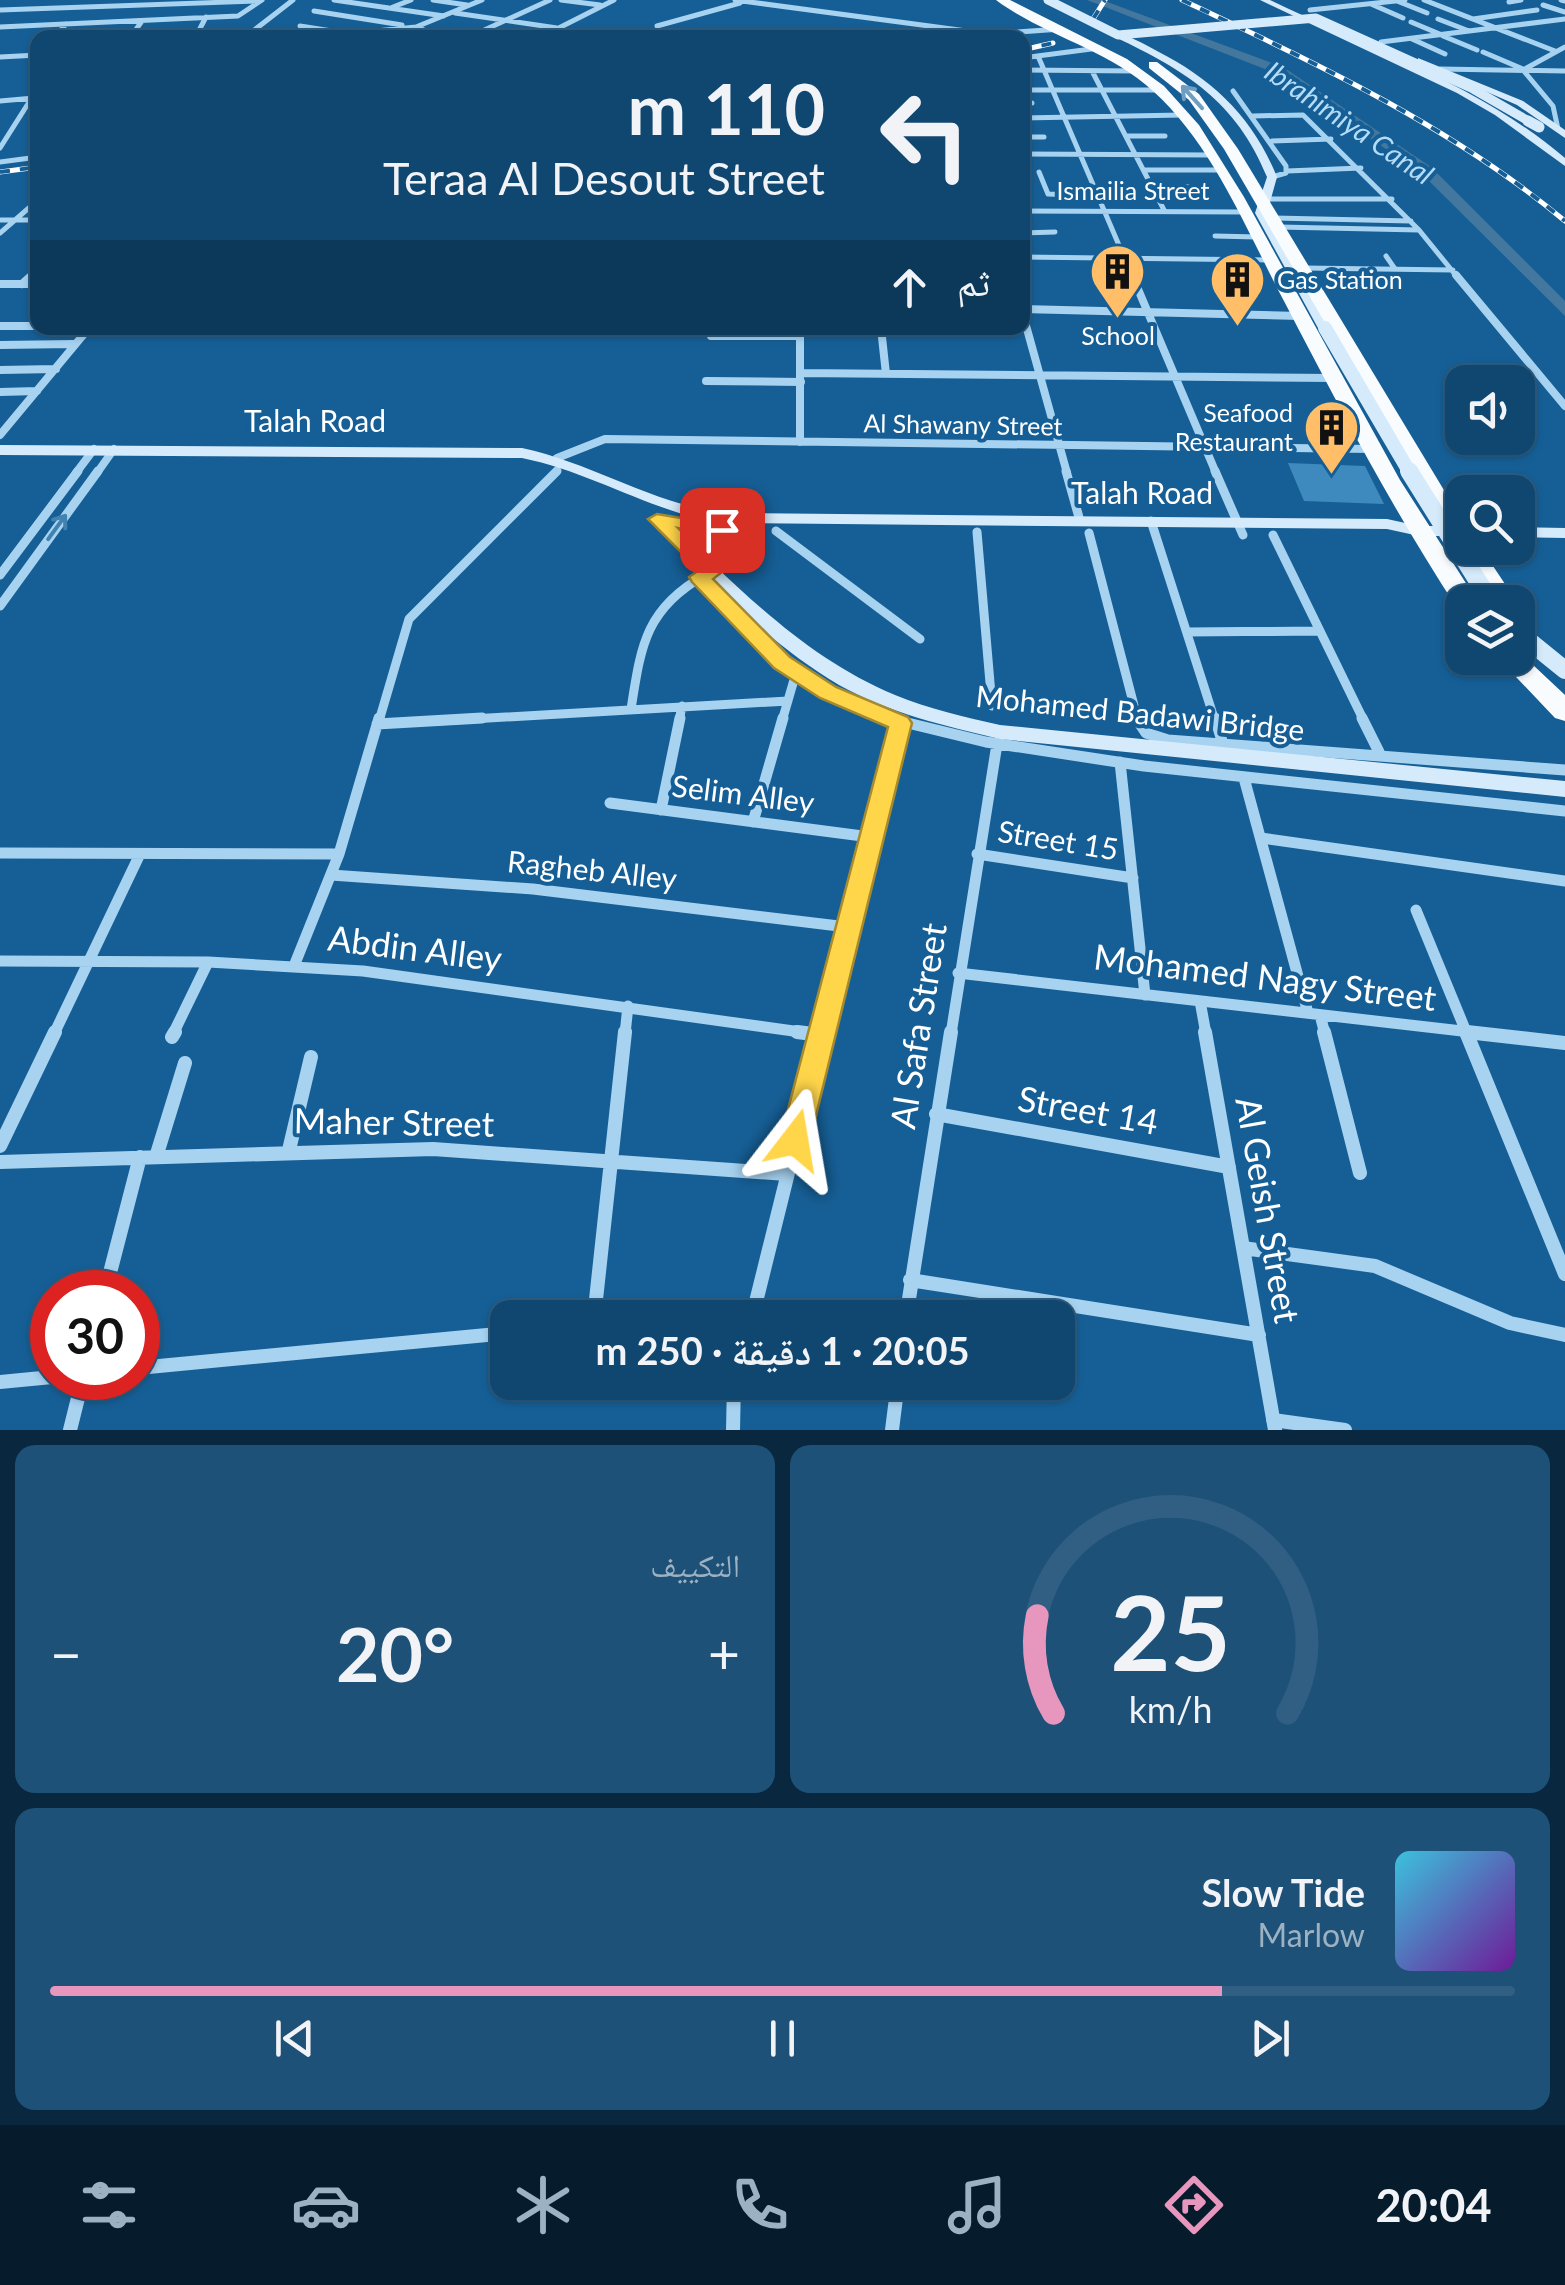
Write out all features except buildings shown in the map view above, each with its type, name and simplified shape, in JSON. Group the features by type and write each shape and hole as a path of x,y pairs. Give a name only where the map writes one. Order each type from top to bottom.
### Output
{"highway":[{"path":"1002,0 1100,48 1137,71 1182,115 1244,212 1419,531 1455,585"},
{"path":"1021,0 1172,78 1194,97 1263,199 1445,507"},
{"path":"1212,158 1231,149"},
{"path":"1535,642 1564,675"},
{"path":"1527,675 1565,711"},
{"path":"1530,678 1564,675"}],"main road":[{"path":"1048,0 1181,64 1214,86 1233,106 1272,177 1261,213 1324,328 1479,585"},
{"path":"1264,0 1469,98 1526,132 1565,163"},
{"path":"1286,0 1520,103 1558,133"},
{"path":"1118,35 1316,18 1558,133"},
{"path":"1526,132 1558,133"},
{"path":"1554,152 1558,133"},
{"name":"Talah Road","path":"0,450 557,465 597,473 682,520 1153,528 1387,524 1419,531"},
{"name":"Talah Road","path":"0,462 99,455"},
{"name":"Talah Road","path":"557,465 657,519 776,531 977,532 1085,527"},
{"name":"Mohamed Badawi Bridge","path":"657,519 706,574 776,636 850,686 896,706 1000,732 1565,789"},
{"name":"Talah Road","path":"1240,528 1273,536 1400,537 1419,531"},
{"path":"1419,531 1445,535"},
{"path":"1535,532 1565,533"},
{"path":"1535,648 1564,675"}],"street":[{"path":"0,24 32,0"},
{"path":"32,26 66,0"},
{"path":"75,24 106,0"},
{"path":"120,22 145,0"},
{"path":"0,10 261,0"},
{"path":"0,24 32,26 231,16 244,14 261,0"},
{"path":"254,30 293,0"},
{"path":"334,0 444,16"},
{"path":"364,19 411,0"},
{"path":"433,0 470,5"},
{"path":"398,30 416,27 482,0"},
{"path":"483,30 550,0"},
{"path":"561,0 603,6"},
{"path":"554,30 614,0"},
{"path":"735,0 958,30"},
{"path":"1310,10 1406,0"},
{"path":"1424,0 1555,51"},
{"path":"1509,2 1521,0"},
{"path":"199,30 224,1"},
{"path":"1396,1 1426,13"},
{"path":"161,20 183,2"},
{"path":"658,26 746,2"},
{"path":"1370,4 1403,18"},
{"path":"1542,5 1565,16"},
{"path":"1472,19 1537,10"},
{"path":"314,11 421,30"},
{"path":"452,13 558,28"},
{"path":"1382,42 1496,29 1565,16"},
{"path":"1438,19 1470,32"},
{"path":"136,30 142,21"},
{"path":"1411,22 1523,70 1561,115 1558,133"},
{"path":"61,30 66,24"},
{"path":"300,26 324,30"},
{"path":"1030,31 1062,29"},
{"path":"1411,39 1444,54"},
{"path":"1030,57 1100,48"},
{"path":"1523,70 1538,58 1565,48"},
{"path":"0,57 30,55"},
{"path":"0,68 8,56"},
{"path":"1038,56 1240,528"},
{"path":"1538,58 1565,70"},
{"path":"1440,69 1565,70"},
{"path":"1030,70 1137,71"},
{"path":"1092,70 1164,210"},
{"path":"1030,90 1160,90"},
{"path":"1232,91 1272,141 1287,170"},
{"path":"0,100 30,98"},
{"path":"0,148 30,104"},
{"path":"1030,118 1182,115"},
{"path":"1254,116 1303,116 1331,138 1412,221 1565,406"},
{"path":"1126,136 1165,136"},
{"path":"1030,137 1044,137"},
{"path":"1272,141 1331,138"},
{"path":"1030,154 1212,158"},
{"path":"0,162 30,158"},
{"path":"1144,170 1212,158"},
{"path":"1272,177 1287,170 1362,168"},
{"path":"1039,172 1048,194 1098,196"},
{"path":"1152,187 1196,187"},
{"path":"1263,199 1392,199"},
{"path":"0,233 30,207"},
{"name":"Ismailia Street","path":"1030,211 1244,212"},
{"path":"0,220 30,220"},
{"path":"1276,222 1412,221"},
{"path":"1276,222 1419,230"},
{"path":"1030,233 1055,232"},
{"path":"1215,236 1257,236"},
{"path":"1386,256 1395,269"},
{"path":"1030,257 1269,260"},
{"path":"1235,259 1250,285"},
{"path":"1304,268 1453,270"},
{"path":"22,284 30,276"},
{"path":"0,284 30,284"},
{"path":"1030,310 1300,316"},
{"path":"0,326 30,326"},
{"path":"0,435 82,335"},
{"path":"712,336 734,335"},
{"path":"799,335 800,442"},
{"path":"882,335 886,374"},
{"path":"1029,335 1139,726 1156,738 1565,770"},
{"path":"0,345 74,344"},
{"path":"0,370 56,369"},
{"path":"706,381 886,374 1334,378"},
{"path":"0,392 37,391"},
{"name":"Al Shawany Street","path":"557,465 596,440 1374,449"},
{"path":"0,575 99,455"},
{"path":"0,606 99,455"},
{"path":"294,966 339,854 402,635 420,604 557,465"},
{"path":"1153,528 1223,744"},
{"path":"776,531 920,639"},
{"path":"977,532 992,706"},
{"path":"1273,536 1381,756"},
{"path":"631,709 643,641 653,616 682,586 706,574 796,673 845,701 900,723 997,744 1120,762 1565,811"},
{"path":"1187,632 1320,631"},
{"path":"753,822 796,673"},
{"path":"377,724 788,700"},
{"path":"661,810 682,706"},
{"path":"756,1300 900,723"},
{"name":"Al Safa Street","path":"908,1300 976,854 997,744"},
{"path":"1120,762 1145,995"},
{"path":"1244,778 1360,1173"},
{"name":"Selim Alley","path":"610,803 870,837"},
{"path":"1260,838 1565,881"},
{"path":"0,853 339,854"},
{"path":"0,1146 140,854"},
{"name":"Street 15","path":"976,854 1133,878"},
{"name":"Ragheb Alley","path":"331,875 533,889 847,926"},
{"path":"1416,910 1565,1274"},
{"name":"Abdin Alley","path":"0,961 294,966 628,1006 821,1036"},
{"path":"172,1037 208,962"},
{"name":"Mohamed Nagy Street","path":"958,973 1565,1043"},
{"name":"Al Geish Street","path":"1200,1001 1274,1425"},
{"path":"596,1300 628,1006"},
{"path":"289,1150 311,1056"},
{"path":"112,1270 148,1157 185,1063"},
{"name":"Street 14","path":"936,1114 1229,1167"},
{"name":"Maher Street","path":"0,1162 289,1150 433,1149 786,1174"},
{"path":"1243,1248 1375,1266 1510,1324 1565,1334"},
{"path":"910,1280 1258,1335"},
{"path":"160,1366 490,1335"},
{"path":"0,1382 30,1379"},
{"path":"70,1430 78,1400"},
{"path":"733,1430 734,1400"},
{"path":"892,1430 896,1400"},
{"path":"1274,1425 1345,1430"}],"waterway":[{"name":"Ibrahimiya Canal","path":"1092,0 1279,70 1426,170 1565,311"}],"railway":[{"path":"1093,19 1105,0"},
{"path":"1182,0 1332,73 1428,126 1565,221"},
{"path":"1030,48 1053,43"},
{"path":"0,172 30,168"}],"place":[{"name":"School","path":"1118,320"},
{"name":"Gas Station","path":"1238,329"},
{"name":"Seafood Restaurant","path":"1332,476"}],"route":[{"path":"722,530 678,526 657,519 712,572 700,577 782,662 828,693 900,723 795,1140"}]}
